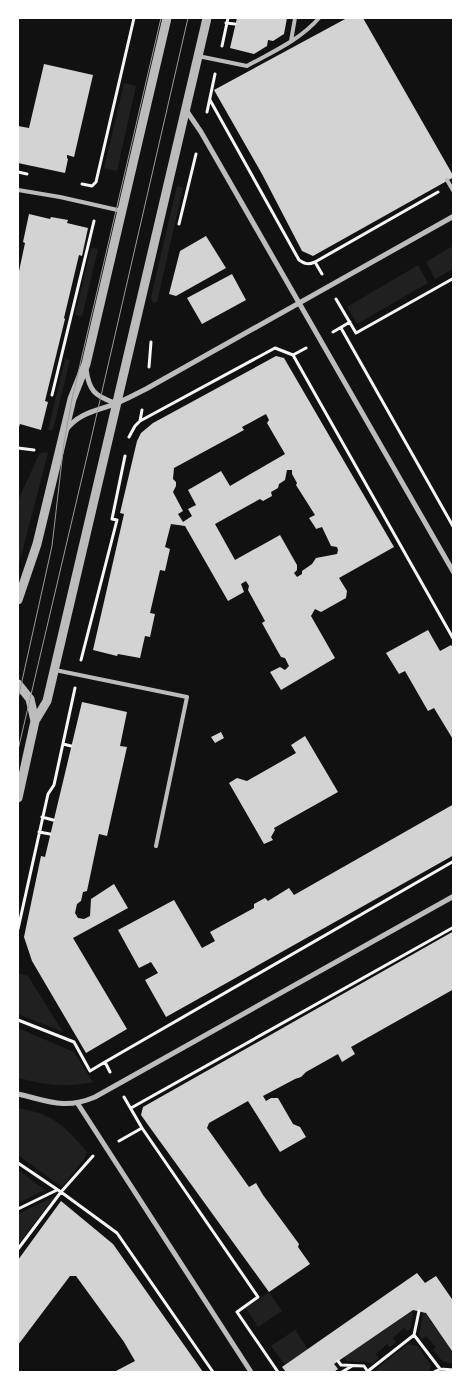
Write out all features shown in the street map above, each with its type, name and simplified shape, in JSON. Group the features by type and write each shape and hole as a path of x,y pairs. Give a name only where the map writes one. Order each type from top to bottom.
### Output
{"street":[{"path":"18,600 36,544 72,399 86,364 167,18"},
{"path":"18,798 35,721 47,701 55,670 207,18"},
{"path":"185,110 201,132 454,574"},
{"path":"61,442 66,429 76,420 98,408 116,403 146,389 454,216"},
{"path":"86,364 89,381 95,393 101,398 116,403"},
{"path":"18,684 30,699 35,721"},
{"path":"18,770 26,760"},
{"path":"18,1094 59,1104 78,1104 95,1098 454,896"},
{"path":"78,1104 251,1372"}],"lane":[{"path":"291,41 295,18"},
{"path":"198,56 246,66 291,41 319,18"},
{"path":"447,180 454,192"},
{"path":"18,190 122,211"},
{"path":"55,670 187,697 156,846"}],"path":[{"path":"74,183 92,186 96,182 134,18"},
{"path":"179,225 228,18"},
{"path":"226,23 235,24"},
{"path":"210,100 299,260 305,264 315,262 450,186"},
{"path":"18,172 29,174"},
{"path":"96,182 101,190"},
{"path":"51,400 94,221"},
{"path":"315,262 319,270"},
{"path":"350,322 356,333 454,278"},
{"path":"341,328 454,528"},
{"path":"149,367 151,341"},
{"path":"128,438 140,421 275,348 293,355 454,640"},
{"path":"140,421 142,410"},
{"path":"81,660 117,520 112,519 127,447"},
{"path":"18,448 34,450"},
{"path":"118,454 125,456"},
{"path":"18,928 42,817 48,794 54,785 76,685"},
{"path":"63,744 71,746"},
{"path":"42,817 53,820"},
{"path":"39,832 50,834"},
{"path":"18,1020 74,1042 90,1071 454,861"},
{"path":"131,1108 454,927"},
{"path":"105,1062 110,1071"},
{"path":"124,1096 142,1128 258,1297 237,1312 278,1372"},
{"path":"116,1142 142,1128"},
{"path":"18,1249 59,1191 90,1158"},
{"path":"18,1163 118,1233 213,1372"},
{"path":"18,1209 59,1191"},
{"path":"338,1361 341,1365 364,1366 368,1372 414,1335 418,1311"},
{"path":"414,1335 440,1369"},
{"path":"342,1372 353,1366"},
{"path":"434,1372 440,1369 454,1370"}],"shaded area":[{"path":"124,83 136,86 117,171 104,168"},
{"path":"177,186 183,188 157,302 153,303 151,297"},
{"path":"453,246 453,269 435,279 426,262"},
{"path":"91,248 98,249 82,317 75,315"},
{"path":"418,265 428,283 357,324 347,307"},
{"path":"65,359 70,360 53,430 48,430"},
{"path":"48,453 18,568 18,501 39,454"},
{"path":"18,973 28,976 63,1032 18,1014"},
{"path":"18,1028 74,1052 93,1082 55,1085 18,1078"},
{"path":"18,1108 49,1117 57,1122 87,1152 84,1159 62,1187 18,1155"},
{"path":"18,1170 45,1190 18,1203"},
{"path":"55,1196 18,1245 18,1214"},
{"path":"269,1292 282,1311 258,1327 246,1308"},
{"path":"413,1310 411,1328 408,1331 404,1328 393,1338 396,1342 390,1347 387,1344 376,1354 379,1358 372,1364 363,1361 347,1361 344,1357"},
{"path":"423,1312 426,1313 453,1354 453,1364 444,1362 437,1356 433,1350 436,1347 426,1336 422,1339 419,1335"},
{"path":"295,1330 308,1349 285,1365 271,1346"},
{"path":"408,1344 418,1346 431,1366 429,1372 376,1372 377,1368"}],"building":[{"path":"237,18 287,18 284,34 273,41 268,40 267,46 254,54 230,48"},
{"path":"347,18 363,18 454,177 313,256 302,251 262,174 214,90"},
{"path":"44,64 93,75 74,157 67,155 65,173 18,163 18,126 29,128"},
{"path":"29,214 50,219 51,217 68,220 67,223 88,228 82,256 79,255 64,318 45,401 48,402 41,430 20,424 18,427 18,276"},
{"path":"206,236 226,268 176,296 169,294 180,251"},
{"path":"232,274 246,300 202,324 187,298"},
{"path":"276,356 284,358 394,547 339,578 347,591 346,598 321,612 315,609 311,616 335,658 281,690 270,672 280,667 285,670 289,666 285,658 281,657 262,623 265,621 248,590 249,586 246,581 241,584 244,592 228,601 185,526 171,524 165,547 170,549 165,571 160,570 150,613 155,614 150,637 145,636 140,658 118,654 117,656 93,650 124,514 120,513 137,441 141,433 153,423","holes":["266,414 269,420 267,423 285,454 230,486 221,471 188,490 196,505 188,509 192,516 183,522 178,514 183,511 173,492 176,486 176,482 173,479 174,468 244,430 242,427","287,470 292,470 296,485 315,515 309,518 316,529 322,527 331,546 337,547 338,550 337,554 316,558 297,577 294,573 297,570 297,565 280,535 235,560 215,524 260,499 263,501 272,496 271,492 278,488 279,484 285,480"]},
{"path":"428,630 440,651 451,645 454,649 454,741 434,708 428,711 405,671 399,674 386,653"},
{"path":"82,702 127,712 120,746 127,747 107,836 99,834 87,891 83,892 75,913 78,918 84,919 90,916 91,899 114,884 128,908 73,938 127,1029 86,1053 32,961 24,937 41,856 45,857"},
{"path":"221,732 224,738 215,743 211,737"},
{"path":"305,736 338,792 274,828 275,830 271,837 273,840 264,844 229,783 237,778 247,781 296,753 291,745"},
{"path":"454,804 454,855 166,1017 145,980 158,973 151,962 139,968 118,930 174,900 202,948 215,941 210,932 254,908 254,904 265,898 268,901 289,888 294,895"},
{"path":"454,931 454,989 351,1047 355,1054 342,1062 338,1054 306,1072 301,1077 263,1096 266,1101 271,1098 278,1098 293,1124 300,1127 306,1137 280,1152 248,1101 209,1123 207,1128 249,1187 256,1183 299,1244 298,1247 310,1264 269,1292 141,1115 143,1107"},
{"path":"61,1201 113,1244 203,1372 114,1372 135,1361 124,1342 76,1276 70,1276 18,1345 18,1260"},
{"path":"417,1273 425,1283 436,1276 454,1302 454,1354 426,1313 413,1310 334,1364 338,1369 334,1372 286,1372 282,1367"}],"tram line":[{"path":"18,699 52,546 64,443 72,399 161,18"},
{"path":"18,750 188,18"}]}
